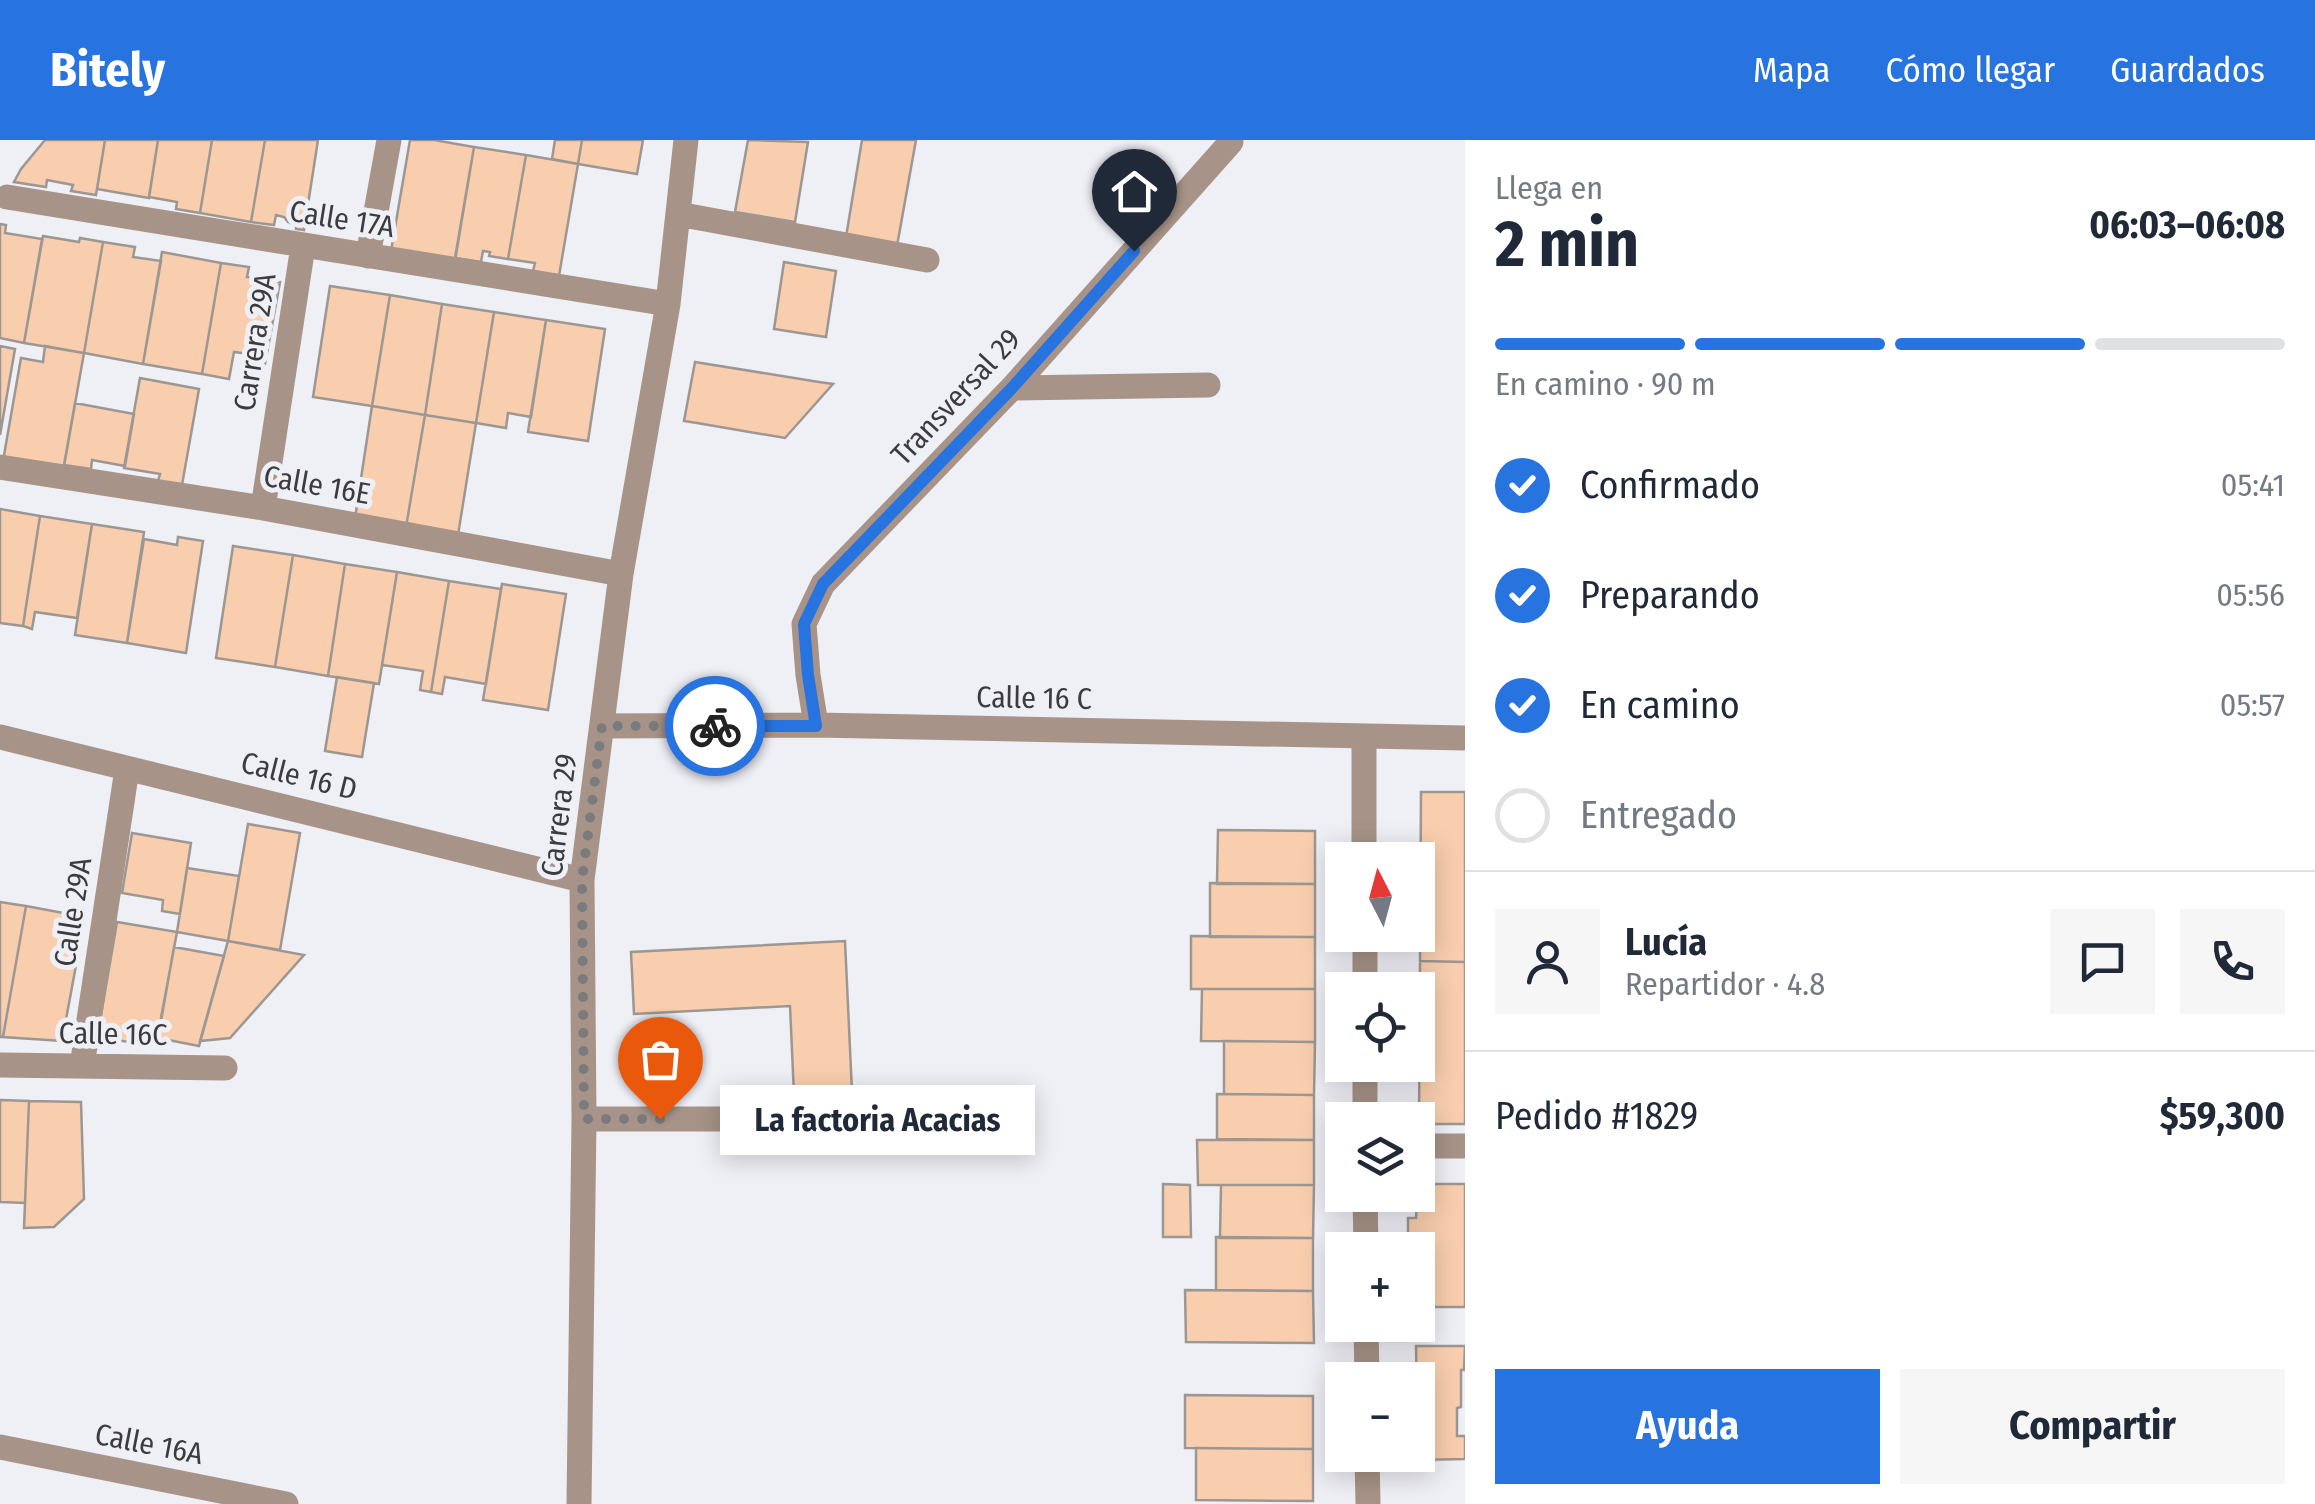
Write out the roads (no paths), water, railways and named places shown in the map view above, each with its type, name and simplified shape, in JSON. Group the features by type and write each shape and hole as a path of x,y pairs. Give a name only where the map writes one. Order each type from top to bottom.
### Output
{"street":[{"path":"368,256 388,140"},
{"name":"Carrera 29","path":"580,1504 582,880 621,574 668,304 686,140"},
{"name":"Transversal 29","path":"816,726 804,624 823,584 1012,388 1231,142"},
{"name":"Calle 17A","path":"7,197 668,304"},
{"path":"678,214 927,260"},
{"name":"Carrera 29A","path":"263,508 302,246"},
{"path":"1012,388 1208,385"},
{"name":"Calle 16E","path":"0,467 263,508 621,574"},
{"name":"Calle 16 C","path":"602,726 1465,738"},
{"name":"Calle 16 D","path":"0,737 582,880"},
{"path":"1364,737 1364,842"},
{"name":"Calle 29A","path":"82,1066 127,768"},
{"name":"Calle 16C","path":"0,1065 225,1068"},
{"path":"584,1119 1004,1119"},
{"path":"1435,1146 1465,1146"},
{"name":"Calle 16A","path":"0,1447 286,1504"},
{"path":"1367,1472 1368,1504"}],"place":[{"name":"La factoria Acacias","path":"660,1119"}]}
